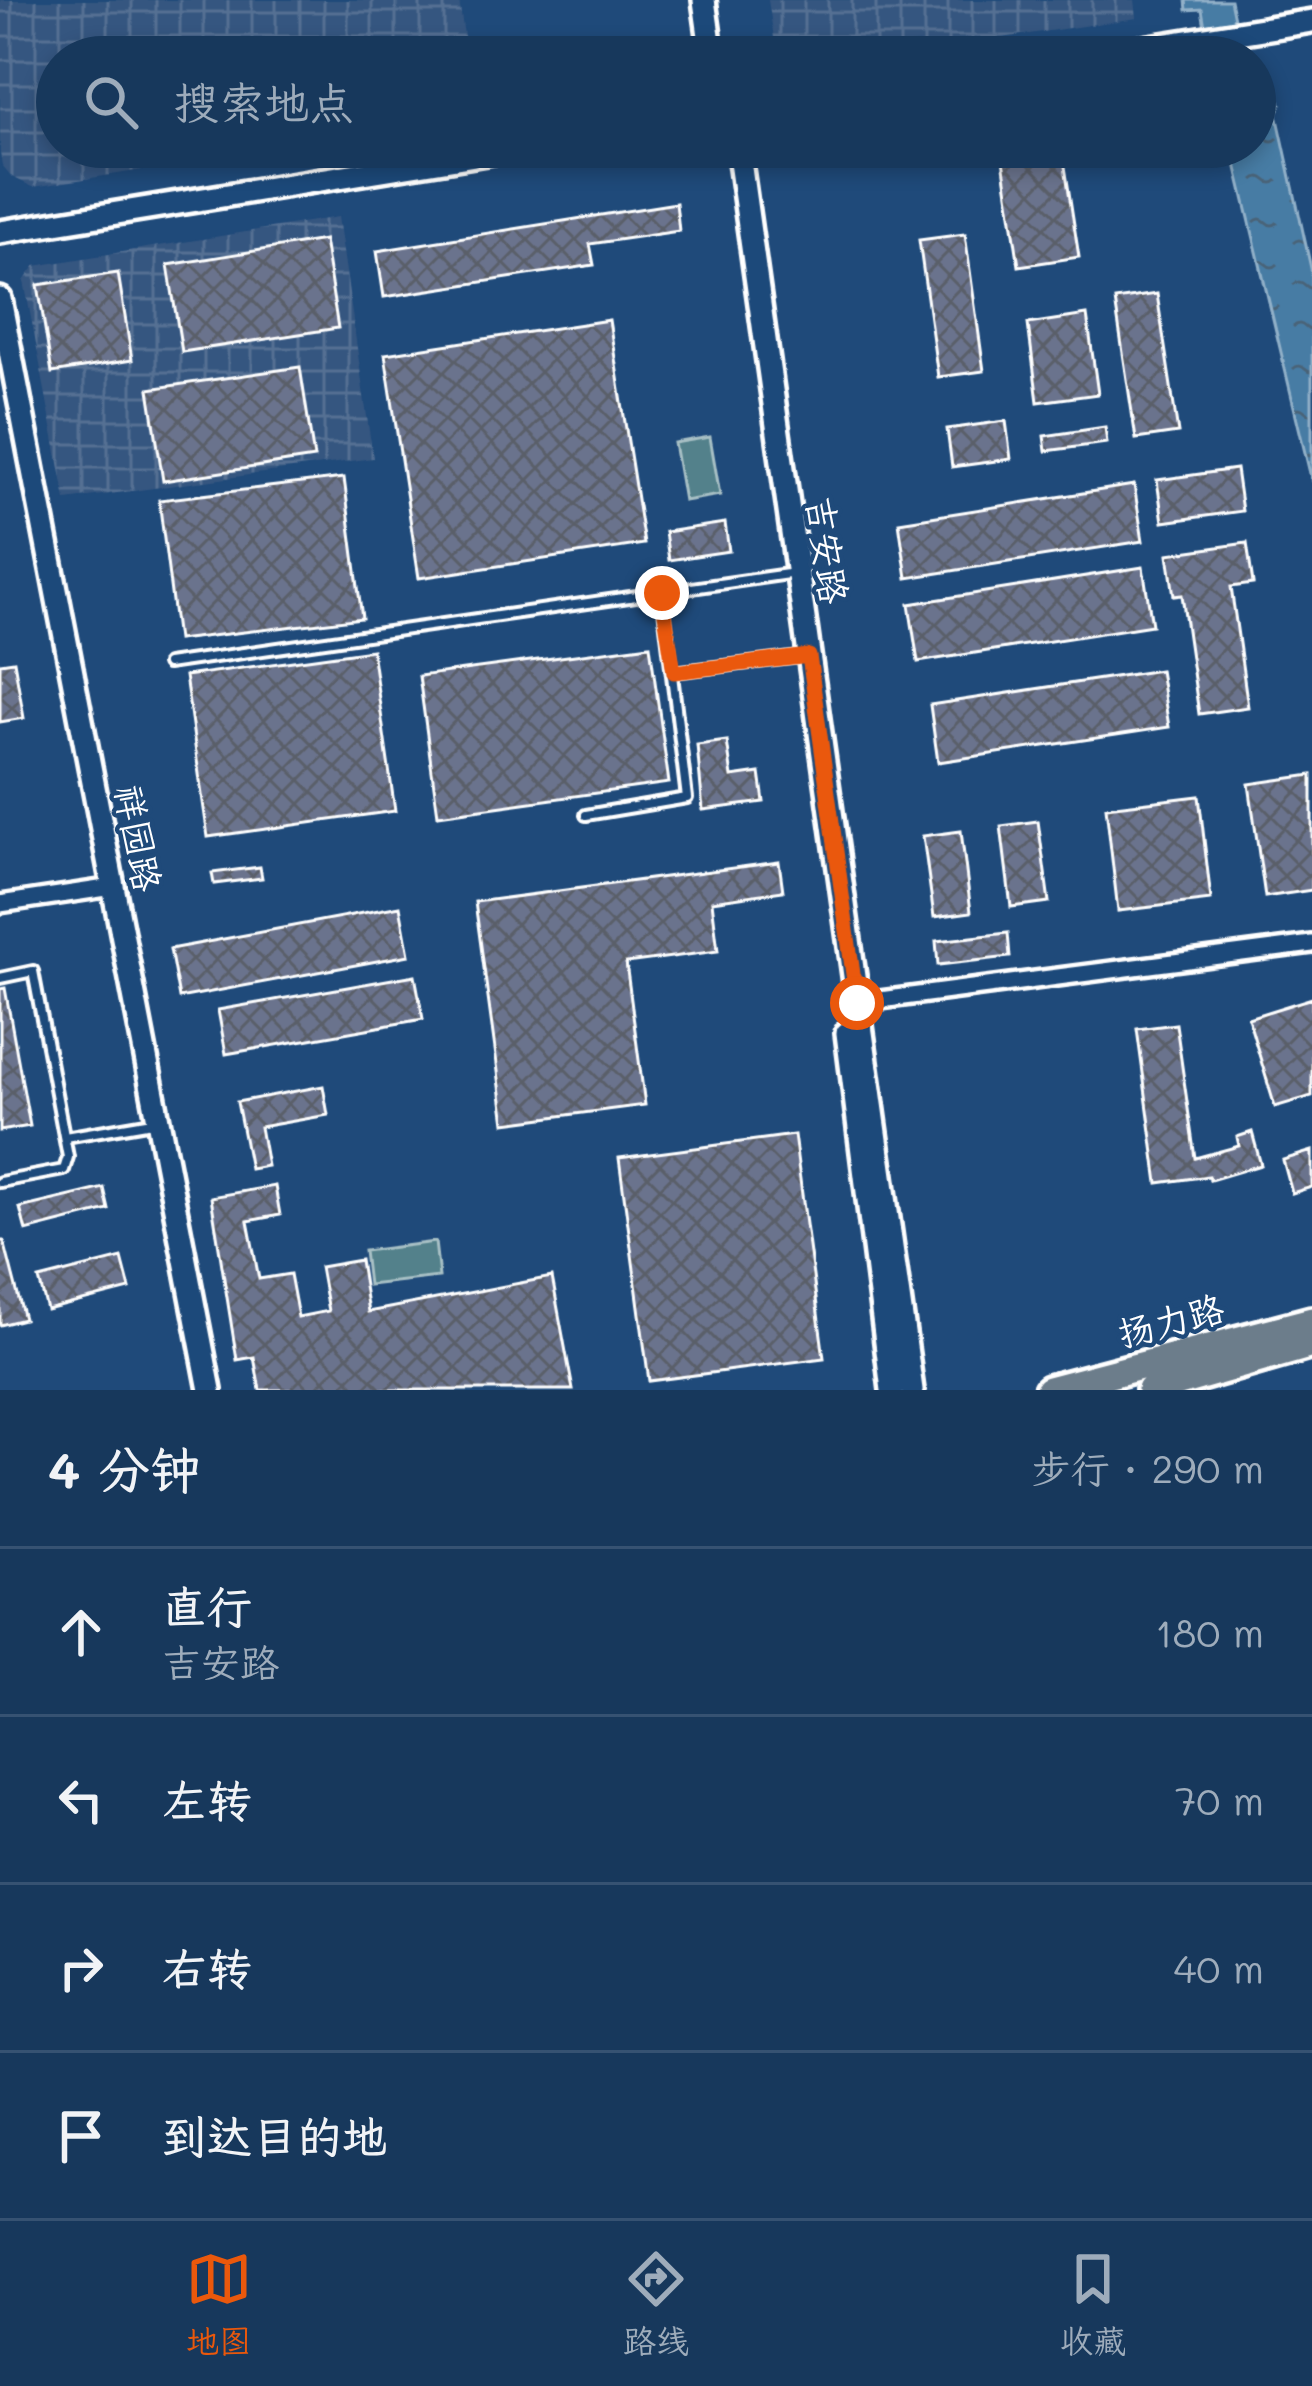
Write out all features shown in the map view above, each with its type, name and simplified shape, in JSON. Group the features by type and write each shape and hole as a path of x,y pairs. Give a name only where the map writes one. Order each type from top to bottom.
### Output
{"highway":[{"name":"扬力路","path":"1049,1390 1312,1321"},
{"name":"扬力路","path":"1150,1390 1312,1344"}],"street":[{"path":"704,0 709,36"},
{"path":"718,0 723,36"},
{"path":"1220,36 1312,21"},
{"path":"0,232 395,168"},
{"name":"吉安路","path":"727,168 912,1390"},
{"name":"吉安路","path":"741,168 790,574"},
{"name":"祥园路","path":"0,299 210,1390"},
{"name":"吉安路","path":"802,657 892,1390"},
{"path":"0,904 113,887"},
{"path":"857,1003 1312,944"}],"lane":[{"path":"167,664 790,574"},
{"path":"586,815 687,798 662,593"},
{"path":"674,672 802,657"},
{"path":"0,978 34,971 68,1156 64,1170 0,1182"},
{"path":"64,1137 158,1121"}],"shaded area":[{"path":"0,0 459,0 464,36 36,36 36,168 156,168 33,187 12,177 0,153"},
{"path":"768,0 1135,0 1137,18 1015,36 774,36"},
{"path":"338,217 373,458 66,500 24,281 35,266"}],"green space":[{"path":"710,437 720,495 684,501 674,443"},
{"path":"435,1242 439,1277 368,1285 364,1251"}],"water":[{"path":"1186,0 1230,0 1238,36 1206,36 1202,9 1187,10"},
{"path":"1276,87 1281,104 1277,114 1312,273 1312,482 1237,168 1276,168"}],"building":[{"path":"1004,168 1065,168 1079,257 1019,266"},
{"path":"676,203 679,231 590,244 594,265 384,297 377,251"},
{"path":"965,234 984,371 938,377 919,240"},
{"path":"324,240 338,328 182,352 168,265"},
{"path":"118,273 132,360 52,373 38,285"},
{"path":"1157,294 1178,433 1136,439 1115,300"},
{"path":"1087,315 1098,394 1038,402 1028,324"},
{"path":"609,320 644,544 419,578 385,354"},
{"path":"300,367 314,458 163,481 149,389"},
{"path":"1006,421 1011,459 952,467 947,429"},
{"path":"1105,427 1107,443 1046,451 1044,436"},
{"path":"1236,469 1242,511 1163,522 1157,480"},
{"path":"344,478 362,618 177,640 159,500"},
{"path":"1134,485 1143,541 907,578 899,522"},
{"path":"725,523 729,551 669,560 665,532"},
{"path":"1247,543 1253,584 1231,587 1248,707 1199,714 1182,595 1174,596 1168,554"},
{"path":"1143,567 1152,625 918,662 909,604"},
{"path":"650,645 669,783 438,815 419,676"},
{"path":"372,650 395,811 208,837 185,676"},
{"path":"14,661 24,718 0,722 0,663"},
{"path":"1160,670 1169,727 938,762 930,705"},
{"path":"727,741 732,777 760,773 764,802 703,810 697,745"},
{"path":"1312,775 1312,890 1265,897 1249,784"},
{"path":"1199,796 1211,900 1118,911 1106,807"},
{"path":"1038,821 1049,902 1011,907 1001,826"},
{"path":"961,831 971,912 934,917 923,836"},
{"path":"779,862 783,891 712,901 718,951 626,963 645,1105 505,1123 475,902"},
{"path":"260,867 262,878 214,884 212,873"},
{"path":"400,906 409,955 179,998 170,949"},
{"path":"1008,933 1010,957 938,965 936,941"},
{"path":"415,975 423,1019 226,1054 218,1010"},
{"path":"5,988 30,1126 0,1131 0,989"},
{"path":"1312,998 1312,1096 1275,1107 1248,1018"},
{"path":"1176,1024 1195,1158 1239,1146 1237,1137 1252,1132 1261,1165 1210,1180 1209,1176 1158,1183 1137,1029"},
{"path":"323,1086 328,1115 260,1127 267,1166 250,1169 237,1102"},
{"path":"794,1135 824,1358 649,1381 619,1158"},
{"path":"1312,1151 1312,1187 1292,1193 1283,1160"},
{"path":"275,1186 280,1215 248,1221 259,1279 290,1274 298,1317 328,1311 320,1267 360,1260 368,1312 552,1277 573,1390 260,1390 254,1357 237,1360 211,1197"},
{"path":"104,1188 109,1210 26,1231 20,1208"},
{"path":"0,1241 4,1241 24,1319 0,1325"},
{"path":"122,1258 130,1289 47,1310 39,1279"}],"route":[{"path":"662,593 674,672 809,656 857,1003"}]}
